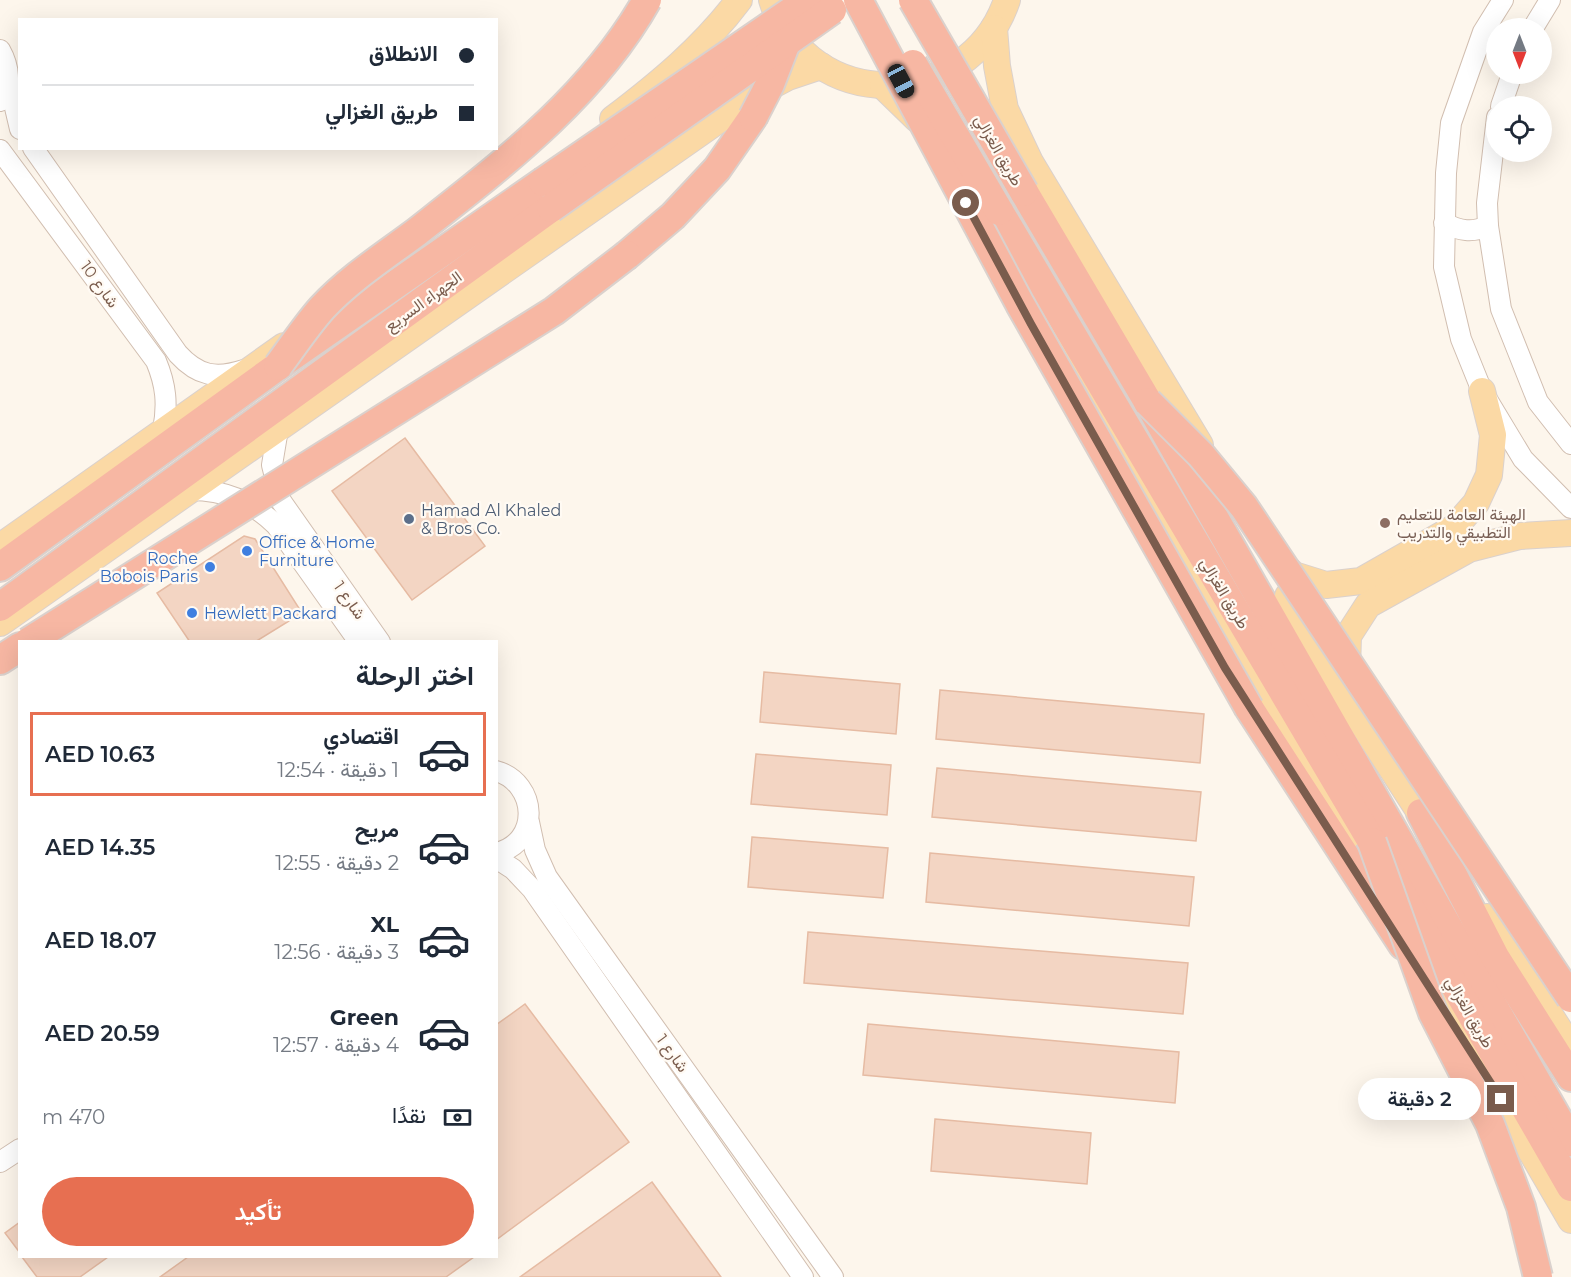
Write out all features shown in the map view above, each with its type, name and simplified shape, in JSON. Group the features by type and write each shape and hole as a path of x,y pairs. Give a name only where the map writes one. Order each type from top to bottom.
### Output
{"highway":[{"path":"278,366 308,325 338,293 449,206 554,118 600,70 627,35 647,0"},
{"path":"31,640 554,310 673,216 717,169 753,117 784,50 799,0"},
{"name":"الجهراء السريع","path":"0,567 278,366 808,0"},
{"name":"الجهراء السريع","path":"0,607 551,208 848,0"},
{"path":"858,0 1020,304 1249,708 1478,1060"},
{"name":"طريق الغزالي","path":"875,0 1372,842 1571,1187"},
{"name":"طريق الغزالي","path":"913,0 1148,402 1571,1142"},
{"path":"1148,402 1201,455 1244,507 1571,998"},
{"path":"0,660 18,648"},
{"path":"1421,813 1490,948 1571,1077"},
{"path":"1372,842 1433,1013 1490,1124 1521,1207 1538,1277"}],"main road":[{"path":"0,547 249,369 594,134 676,68 707,39 739,0"},
{"path":"772,0 787,32 802,51 821,66 850,80 883,86 909,85 934,78 950,70 973,54 994,28 1007,0"},
{"name":"طريق الغزالي","path":"994,28 997,66 1005,109 1030,162 1258,544 1357,715 1571,1048"},
{"name":"الجهراء السريع","path":"0,623 753,95 788,77 821,66"},
{"name":"طريق الغزالي","path":"883,86 922,123 948,154 1571,1220"},
{"path":"1258,544 1294,575 1326,585 1361,580 1454,528 1476,503 1489,475 1492,435 1482,391"},
{"path":"1357,715 1347,668 1348,636 1368,605 1469,549 1520,536 1571,533"}],"street":[{"path":"1503,0 1483,32 1451,123 1444,223 1444,267 1450,302 1461,339 1482,391 1523,459 1571,508"},
{"path":"1539,18 1550,0"},
{"path":"0,51 6,60 18,120"},
{"path":"0,101 9,81"},
{"name":"شارع 10","path":"0,150 156,361 164,381 167,408 163,430"},
{"name":"شارع 10","path":"34,150 190,367 206,375 225,376 249,369"},
{"path":"1491,162 1488,226 1501,309 1538,402 1571,444"},
{"path":"1444,223 1459,230 1477,231 1488,226"},
{"name":"شارع 1","path":"278,429 272,465 281,501 379,640"},
{"name":"شارع 1","path":"191,490 228,495 261,511 276,525 358,640"},
{"name":"شارع 1","path":"498,772 517,782 526,793 535,850 547,877 833,1277"},
{"path":"498,852 515,845 524,834 529,822"},
{"name":"شارع 1","path":"498,859 513,869 532,889 803,1277"},
{"path":"0,1147 18,1134"},
{"path":"0,1162 18,1150"}],"building":[{"name":"Hamad Al Khaled & Bros Co.","path":"405,438 485,546 412,600 332,491"},
{"path":"244,536 255,539 302,613 258,640 189,640 157,593"},
{"path":"764,672 900,684 896,734 760,722"},
{"path":"940,690 1204,714 1200,763 936,739"},
{"path":"756,754 891,765 887,815 751,804"},
{"path":"937,768 1201,792 1196,841 932,817"},
{"path":"752,837 888,848 883,898 748,887"},
{"path":"930,853 1194,877 1189,926 926,902"},
{"path":"808,932 1188,963 1183,1014 804,983"},
{"path":"525,1004 629,1142 498,1239 498,1024"},
{"path":"868,1024 1179,1052 1175,1103 863,1075"},
{"path":"935,1119 1091,1133 1087,1184 931,1171"},
{"path":"652,1182 721,1277 520,1277"},
{"path":"18,1223 18,1250 5,1233"},
{"path":"23,1258 107,1258 80,1277 37,1277"},
{"path":"187,1258 473,1258 446,1277 160,1277"}],"place":[{"name":"Hamad Al Khaled & Bros Co.","path":"409,519"},
{"name":"الهيئة العامة للتعليم التطبيقي والتدريب","path":"1385,523"},
{"name":"Office & Home Furniture","path":"247,551"},
{"name":"Roche Bobois Paris","path":"210,567"},
{"name":"Hewlett Packard","path":"192,613"}],"route":[{"path":"966,203 1200,627 1249,708 1501,1099"}]}
